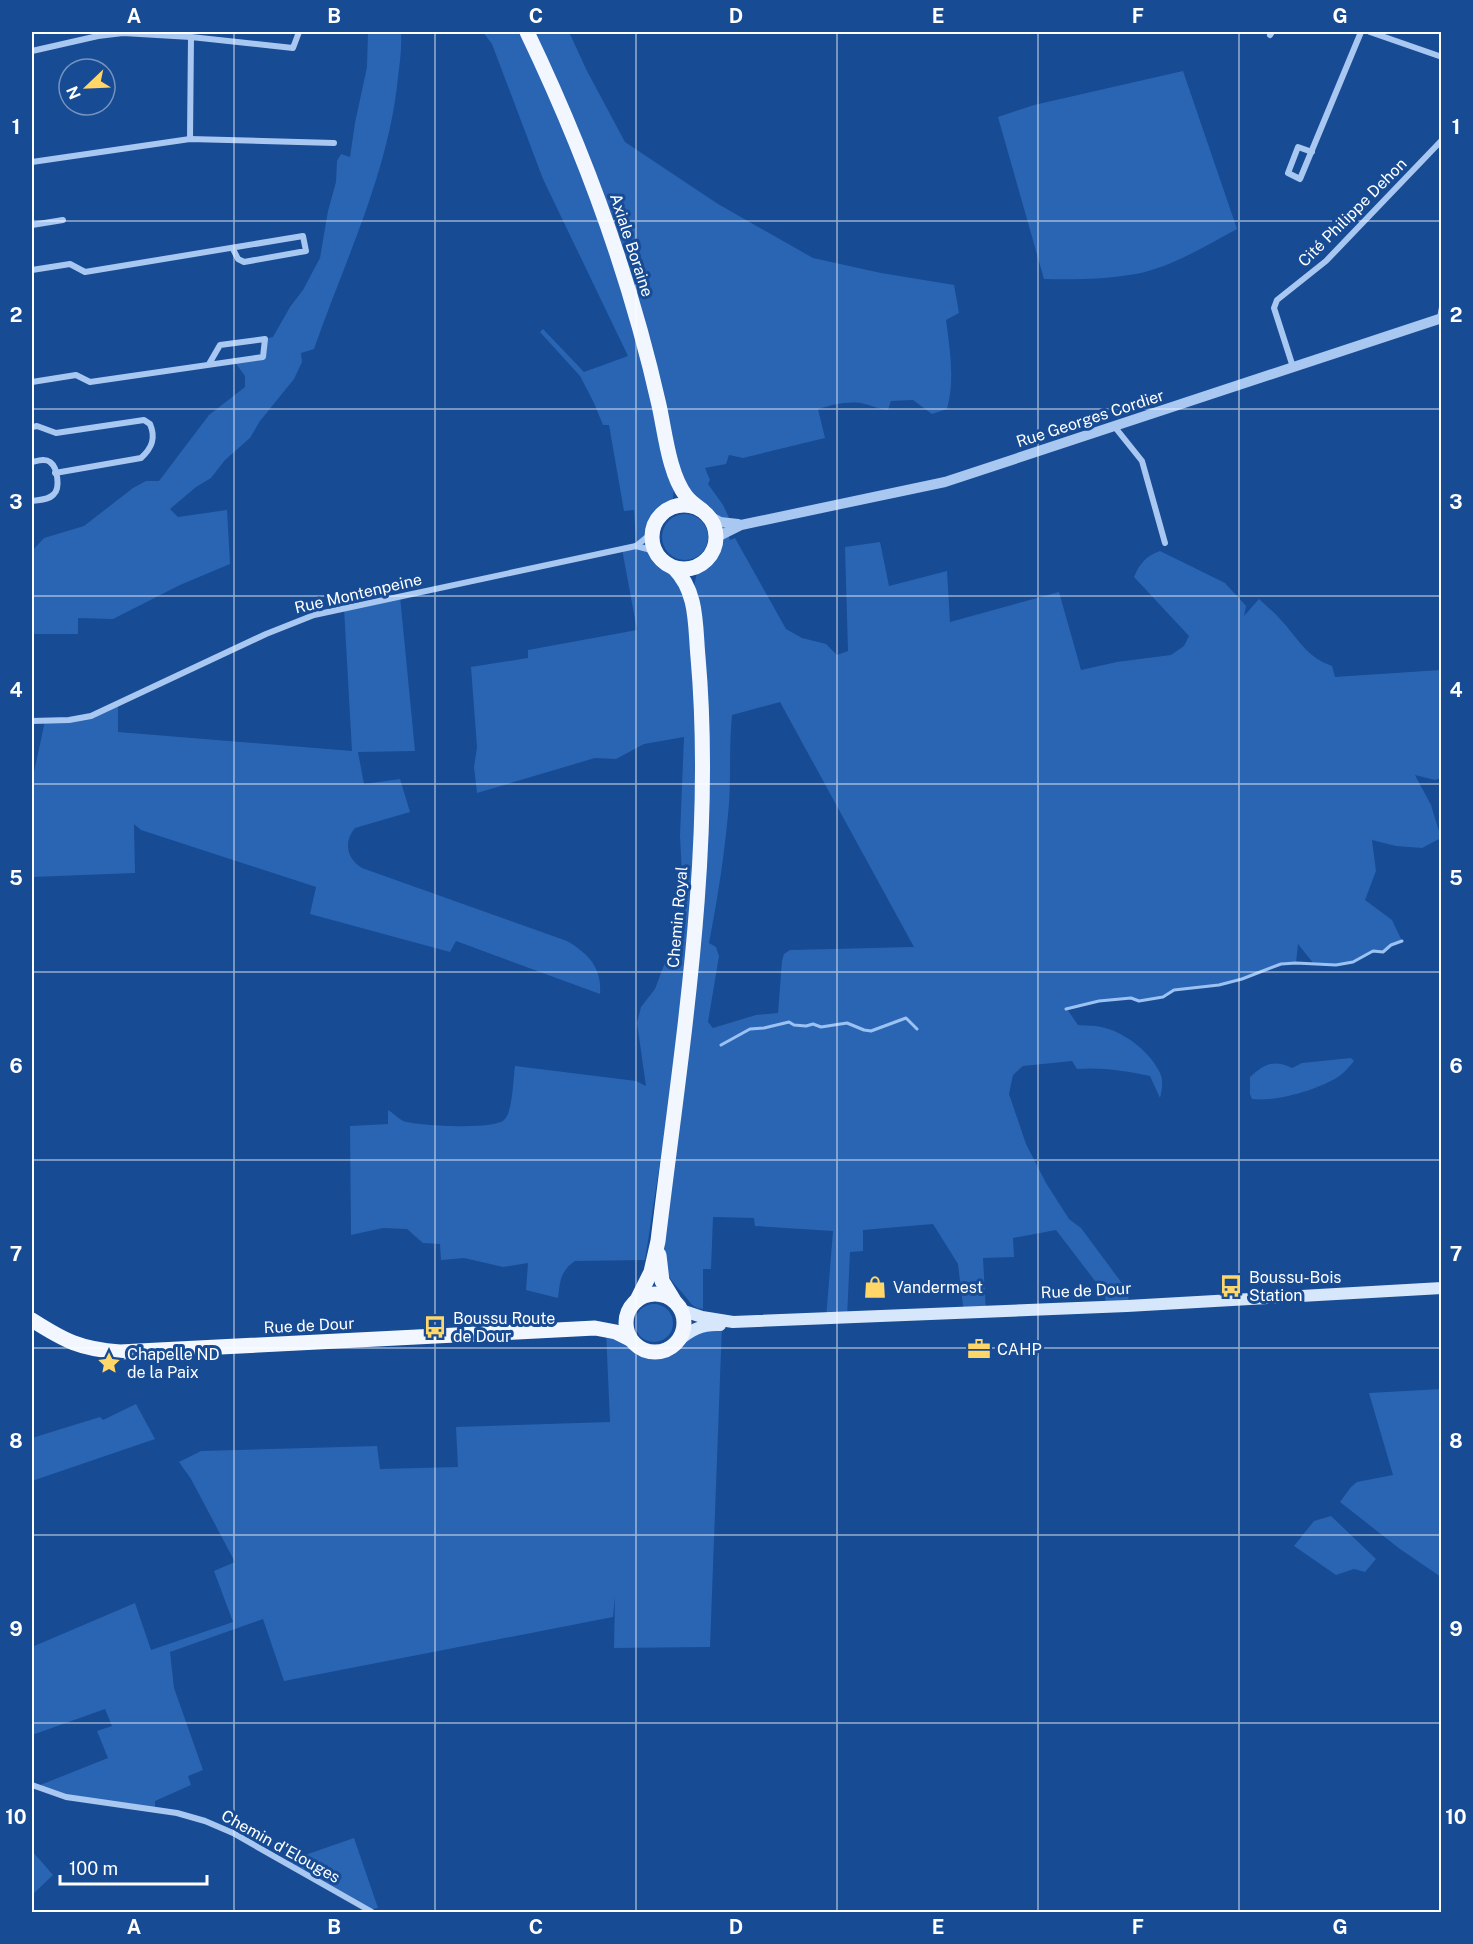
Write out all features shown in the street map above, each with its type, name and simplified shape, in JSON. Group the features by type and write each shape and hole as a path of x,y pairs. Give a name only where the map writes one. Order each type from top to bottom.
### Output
{"main road":[{"name":"Axiale Boraine","path":"528,32 570,127 622,270 652,373 675,478 686,497 706,513"},
{"name":"Axiale Boraine","path":"670,509 675,478"},
{"path":"687,505 706,513 713,523 717,537 712,553 701,565 683,570 667,564 655,551 652,533 661,515 670,509 687,505"},
{"name":"Chemin Royal","path":"692,595 701,565"},
{"name":"Chemin Royal","path":"633,1304 651,1272 658,1241 693,946 699,874 702,731 699,673 692,595 686,581 674,568"},
{"name":"Chemin Royal","path":"658,1241 662,1281 678,1306"},
{"name":"Rue de Dour","path":"733,1322 1122,1306 1442,1288"},
{"path":"661,1294 678,1306 702,1317 733,1322 699,1327 689,1331 661,1352 642,1350 630,1339 625,1324 633,1304 644,1295 661,1294"},
{"name":"Rue de Dour","path":"595,1328 616,1318 633,1304"},
{"path":"677,1342 684,1327 678,1306"},
{"name":"Rue de Dour","path":"32,1320 76,1345 99,1351 120,1352 595,1328 616,1332 630,1339"}],"street":[{"path":"32,51 98,36 143,32 293,48 299,32"},
{"path":"1312,152 1298,147 1288,173 1300,179 1312,152 1361,32"},
{"path":"1370,32 1442,57"},
{"path":"190,139 191,37"},
{"path":"32,162 190,139 334,143"},
{"name":"Cité Philippe Dehon","path":"1293,367 1274,308 1277,300 1326,261 1442,140"},
{"path":"32,225 63,220"},
{"path":"32,270 70,264 85,272 303,236 306,251 244,262 238,259 233,249"},
{"name":"Rue Georges Cordier","path":"717,537 741,525 945,482 1293,367 1441,314"},
{"path":"32,382 76,375 90,382 263,357 265,339 220,345 209,364"},
{"path":"32,427 37,426 56,433 144,420 150,423 154,436 152,444 149,452 141,458 56,473"},
{"path":"1114,426 1142,461 1166,543"},
{"path":"32,462 43,460 50,462 56,473 58,486 55,493 48,499 32,501"},
{"name":"Rue Georges Cordier","path":"706,513 720,522 741,525"},
{"name":"Rue Montenpeine","path":"636,546 652,533"},
{"name":"Rue Montenpeine","path":"32,721 69,720 91,716 266,633 314,615 636,546 655,551"},
{"name":"Chemin d'Elouges","path":"32,1785 66,1797 177,1813 206,1821 244,1839 372,1912"}],"shaded area":[{"path":"368,32 401,32 393,112 376,181 314,349 301,353 302,362 294,379 260,421 250,438 225,460 211,478 196,487 170,509 178,517 227,510 230,564 180,585 113,619 78,618 78,634 32,634 32,551 44,538 84,526 133,488 146,481 159,481 209,415 245,387 245,376 234,361 263,357 265,339 273,337 290,307 303,290 320,258 328,211 336,182 337,161 341,154 350,157 367,67"},
{"path":"483,32 569,32 625,142 718,204 813,258 881,273 954,285 959,313 946,320 951,376 947,409 932,414 913,400 891,401 888,410 859,403 835,405 818,409 825,438 743,458 729,455 726,464 705,468 710,480 708,484 723,505 732,524 720,522 674,490 671,506 656,522 653,545 663,559 679,573 692,594 701,565 712,553 717,537 727,531 730,540 735,538 786,629 802,638 826,644 837,655 848,651 845,547 880,542 889,586 947,571 950,622 1059,592 1081,670 1117,662 1171,655 1184,646 1189,636 1134,577 1144,561 1160,551 1225,583 1246,606 1244,616 1259,599 1278,616 1309,652 1332,666 1335,677 1441,670 1441,778 1435,780 1415,775 1431,805 1441,838 1422,848 1396,846 1372,840 1376,871 1365,900 1392,920 1402,941 1391,945 1383,952 1369,954 1350,963 1336,965 1314,964 1298,944 1296,963 1281,964 1242,979 1219,985 1175,990 1163,997 1139,1001 1131,998 1099,1001 1067,1009 1078,1025 1109,1029 1126,1037 1142,1049 1161,1074 1160,1098 1150,1076 1114,1070 1077,1069 1072,1061 1023,1066 1013,1075 1009,1094 1026,1144 1046,1183 1069,1219 1081,1228 1127,1290 1129,1295 1127,1306 1106,1307 1105,1294 1056,1230 1013,1238 1014,1257 983,1258 986,1313 964,1314 958,1264 933,1224 863,1230 863,1251 850,1252 847,1318 826,1319 833,1231 755,1226 754,1218 713,1217 711,1269 703,1269 703,1309 696,1308 672,1282 663,1264 667,1117 645,1260 575,1261 564,1273 558,1298 526,1290 528,1263 503,1267 464,1258 441,1260 440,1244 423,1243 407,1229 383,1228 351,1235 350,1126 388,1124 388,1110 403,1121 411,1123 471,1126 497,1123 504,1120 509,1110 515,1066 636,1081 646,1086 637,1023 641,1007 655,989 672,944 681,931 687,898 683,892 680,836 684,737 644,744 616,759 595,758 477,793 474,767 477,747 471,667 528,658 528,650 637,630 622,549 636,545 634,510 624,511 609,425 603,425 580,376 540,332 543,329 584,372 628,356 543,179 492,44","holes":["780,702 914,947 790,950 784,954 782,961 778,1013 756,1015 713,1028 708,1022 719,956 716,947 709,943 721,874 730,793 732,715"]},
{"path":"1183,71 1237,229 1188,255 1149,271 1102,278 1044,279 998,117 1034,105"},
{"path":"685,514 701,521 708,537 701,553 685,560 669,553 662,537 669,521"},
{"path":"400,596 415,751 358,752 364,784 400,779 410,812 355,828 348,844 350,855 362,868 567,941 582,951 596,969 600,994 456,941 450,952 310,914 316,887 141,830 134,824 135,873 32,877 32,781 45,721 69,720 118,705 118,732 352,751 344,608"},
{"path":"1351,1058 1354,1061 1340,1075 1308,1090 1273,1099 1252,1099 1250,1094 1250,1077 1270,1064 1286,1065 1292,1068 1302,1063"},
{"path":"654,1304 668,1309 673,1323 668,1337 654,1342 640,1337 635,1323 640,1309"},
{"path":"722,1325 710,1647 614,1648 615,1596 613,1617 284,1681 263,1619 170,1652 174,1688 203,1770 188,1776 191,1785 155,1801 155,1810 66,1797 35,1787 108,1758 97,1731 112,1726 105,1709 32,1735 32,1647 135,1603 151,1650 233,1622 214,1571 235,1562 191,1479 179,1462 201,1451 377,1446 380,1469 458,1467 456,1427 610,1422 606,1330 639,1349 656,1353 662,1352 689,1331"},
{"path":"1442,1389 1441,1577 1400,1549 1340,1502 1357,1482 1393,1475 1369,1393"},
{"path":"136,1404 155,1439 32,1481 32,1438 100,1417 103,1420"},
{"path":"1331,1516 1376,1559 1365,1572 1354,1569 1336,1575 1294,1546 1314,1521"},
{"path":"354,1838 378,1908 368,1910 285,1862"},
{"path":"32,1851 53,1875 32,1895"}],"waterway":[{"path":"1066,1009 1099,1001 1131,998 1139,1001 1163,997 1174,990 1219,985 1242,979 1281,964 1336,965 1353,962 1373,951 1383,952 1391,945 1402,941"},
{"path":"721,1045 750,1029 789,1022 794,1025 813,1024 821,1027 847,1023 871,1031 906,1018 917,1029"}],"place":[{"name":"Boussu-Bois Station","path":"1231,1286"},
{"name":"Vandermest","path":"875,1287"},
{"name":"Boussu Route de Dour","path":"435,1327"},
{"name":"CAHP","path":"979,1349"},
{"name":"Chapelle ND de la Paix","path":"109,1363"}]}
